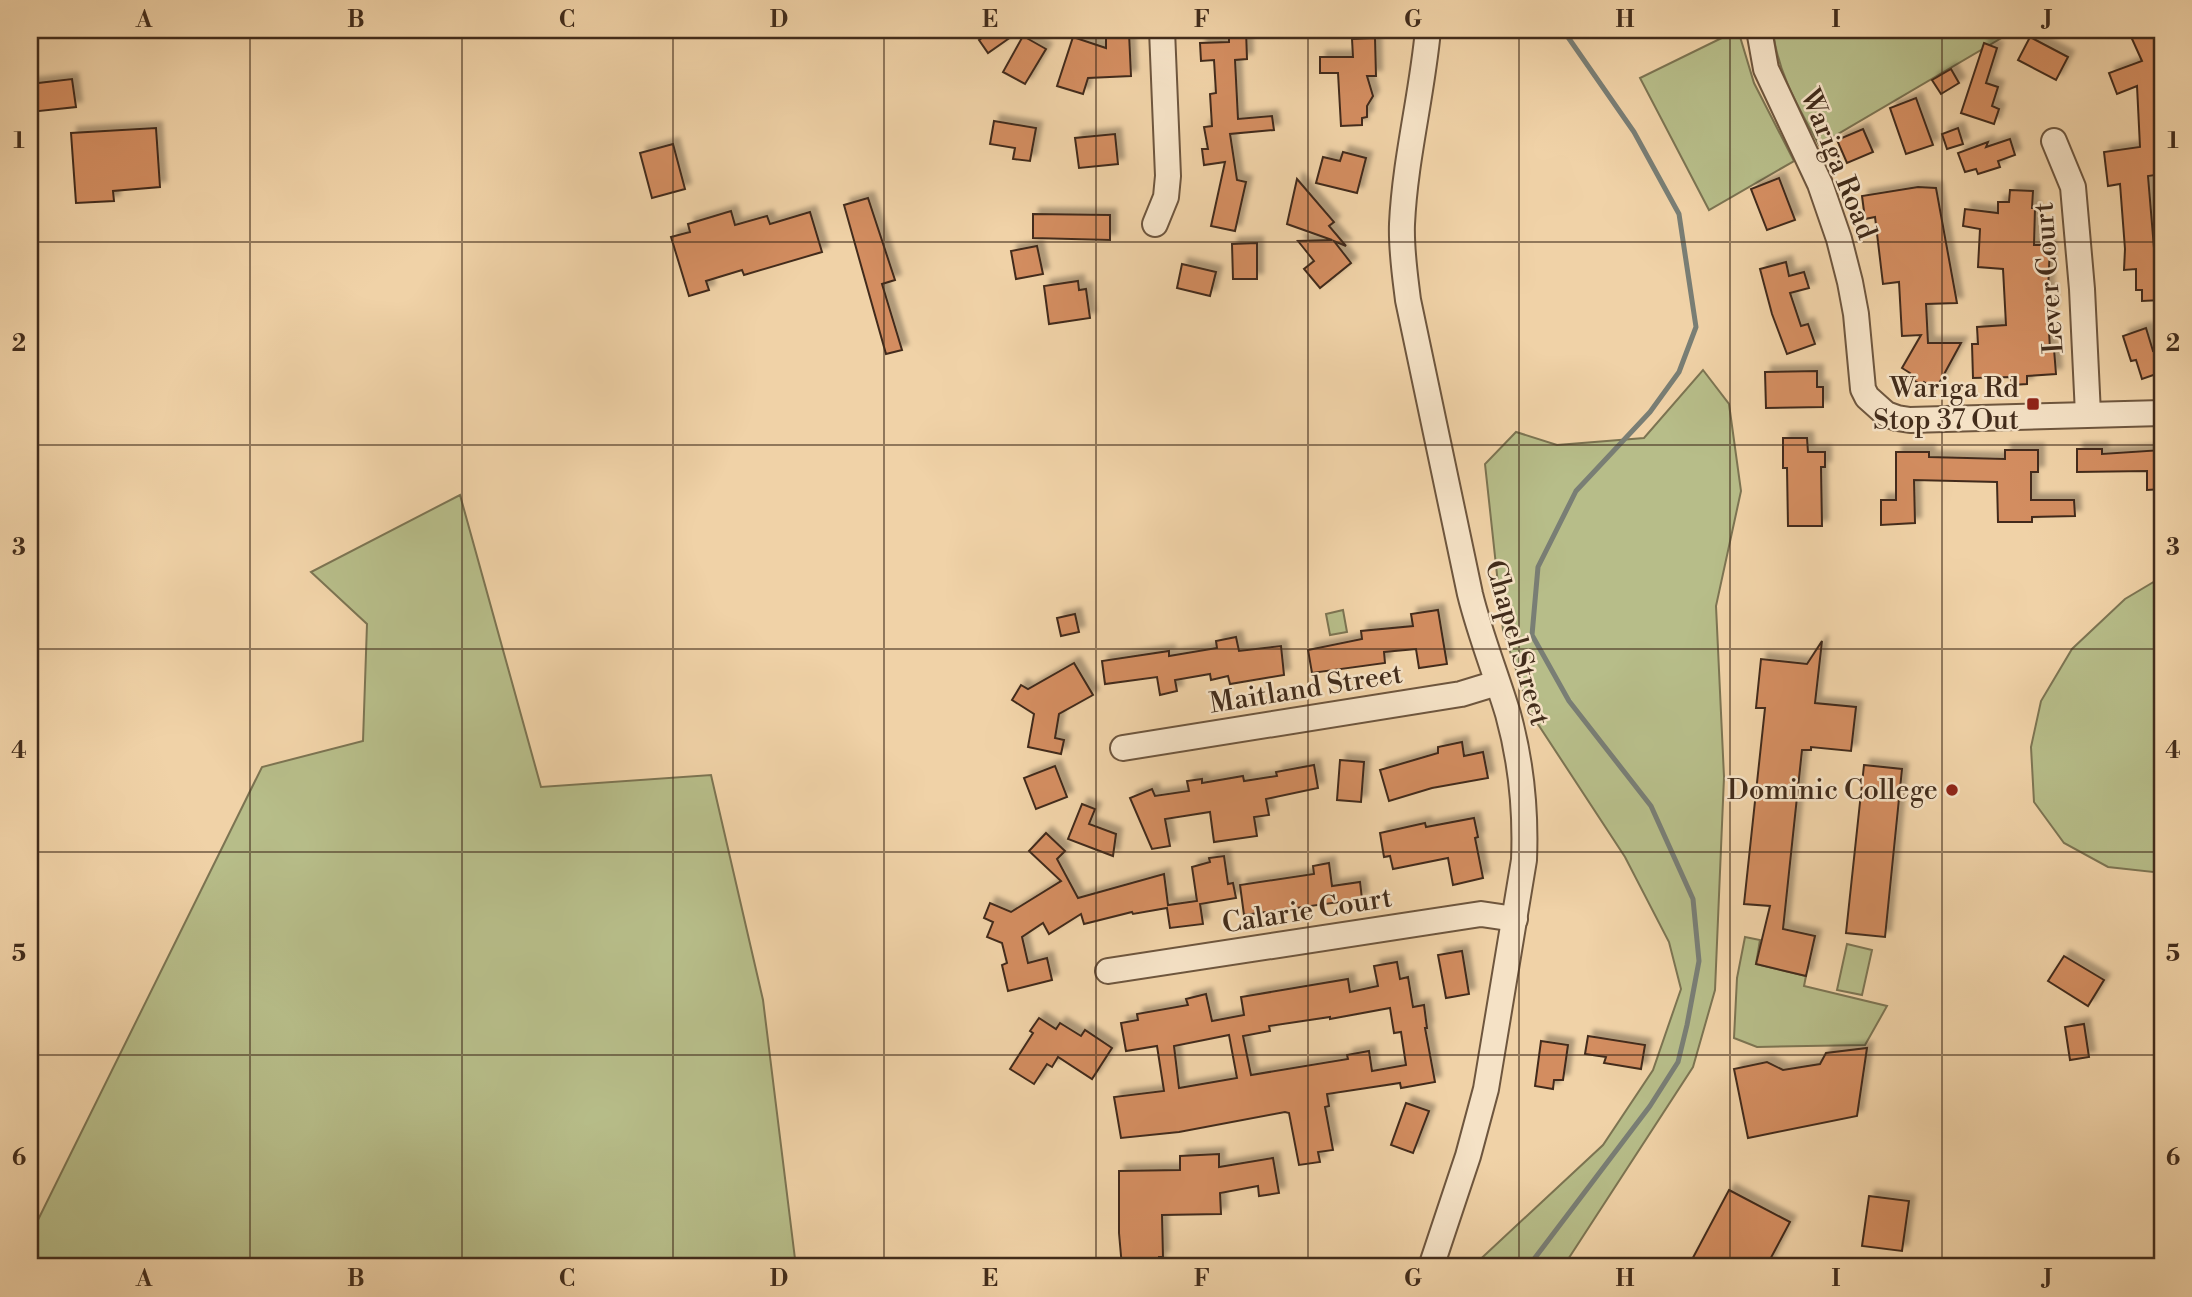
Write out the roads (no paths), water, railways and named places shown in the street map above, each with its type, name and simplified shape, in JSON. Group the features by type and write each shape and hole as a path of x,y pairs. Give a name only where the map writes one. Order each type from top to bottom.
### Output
{"street":[{"path":"1155,224 1166,197 1168,176 1162,30"},
{"name":"Chapel Street","path":"1428,30 1405,193 1403,262 1408,300 1470,594 1517,751 1523,799 1524,860 1480,1112 1431,1267"},
{"name":"Wariga Road","path":"1759,30 1766,69 1820,184 1839,239 1850,282 1860,378 1867,397 1886,414 1910,420 2162,413"},
{"name":"Lever Court","path":"2054,141 2073,187 2082,289 2088,414"},
{"name":"Maitland Street","path":"1123,748 1461,694 1497,683"},
{"name":"Calarie Court","path":"1108,971 1481,915 1515,919"}],"waterway":[{"path":"1528,1267 1650,1106 1678,1062 1699,961 1693,899 1651,806 1569,701 1532,635 1538,567 1576,491 1650,412 1679,372 1696,327 1679,214 1634,132 1563,30"}],"place":[{"name":"Wariga Rd Stop 37 Out","path":"2033,404"},
{"name":"Dominic College","path":"1952,790"}]}
